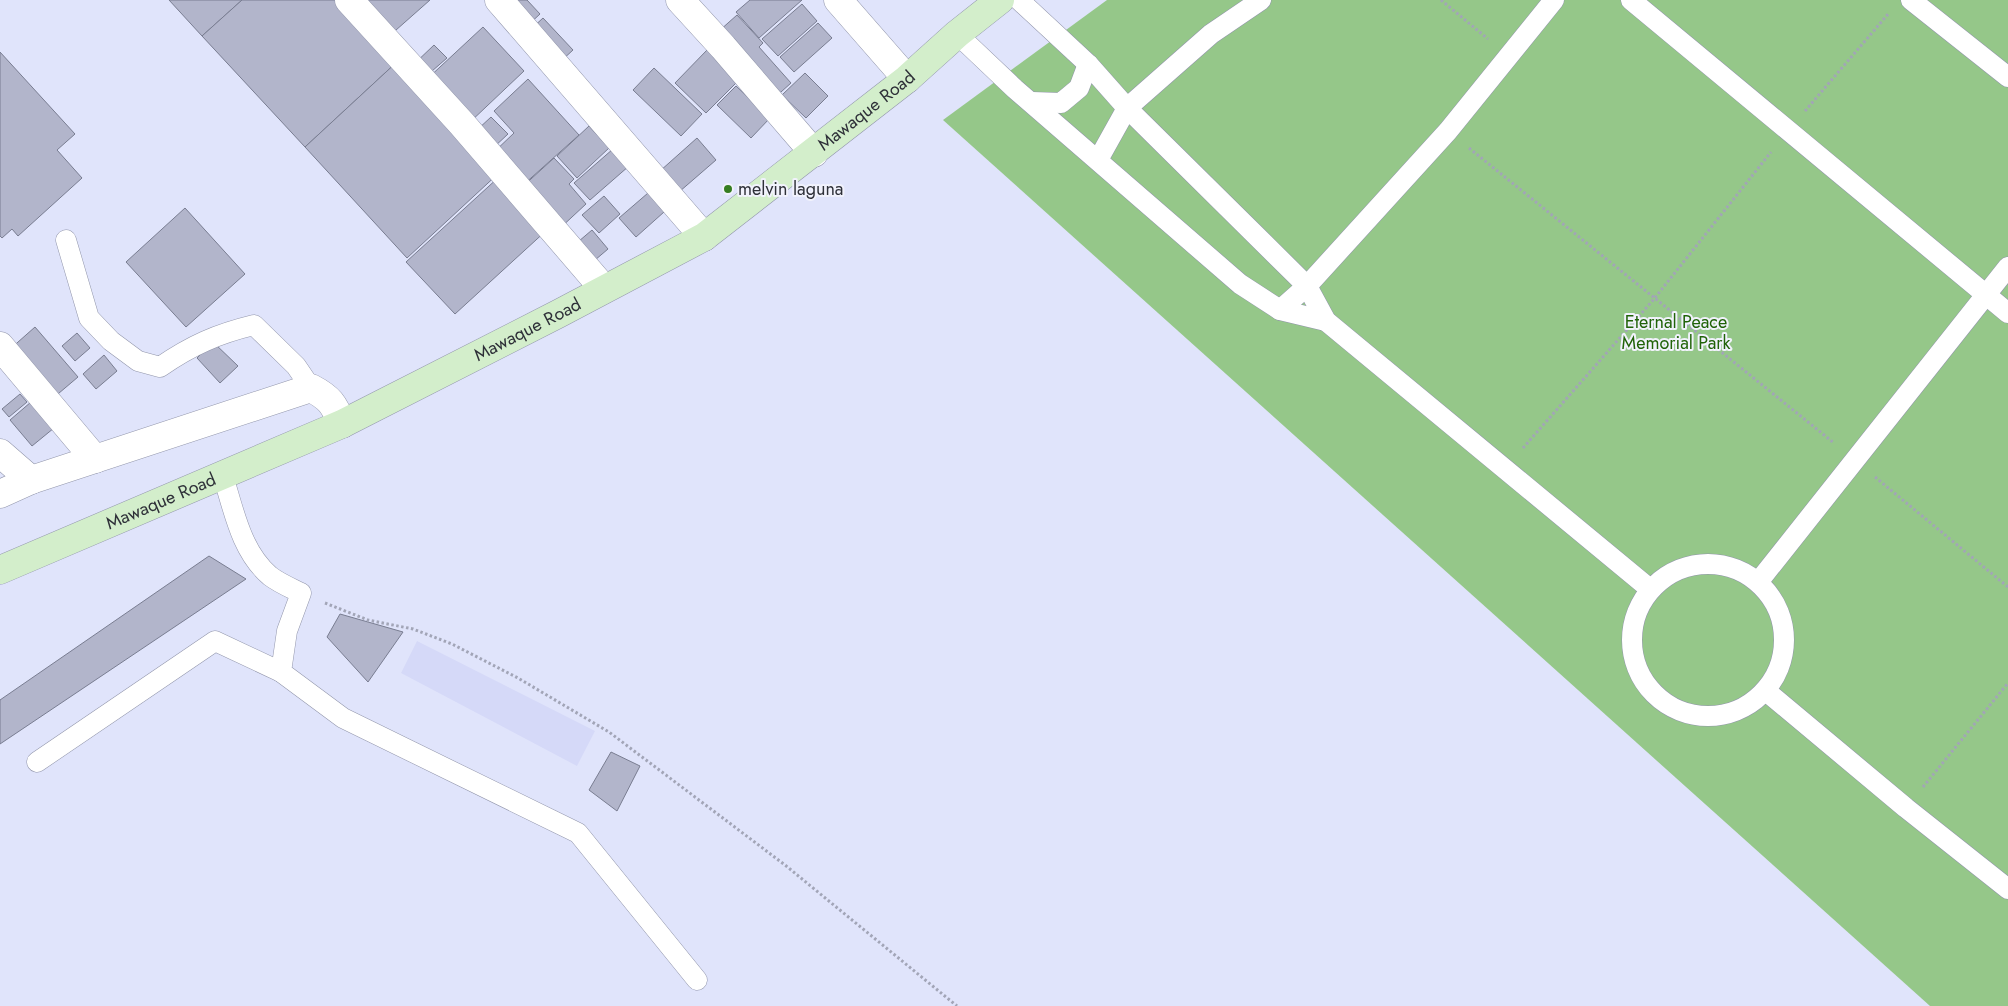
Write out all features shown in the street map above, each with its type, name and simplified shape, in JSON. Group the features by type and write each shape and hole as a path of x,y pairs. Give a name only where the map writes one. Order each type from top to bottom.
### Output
{"main road":[{"name":"Mawaque Road","path":"0,570 342,424 704,237 907,79 957,34 1000,0"}],"street":[{"path":"349,0 462,124 604,289"},
{"path":"499,0 704,237"},
{"path":"680,0 814,153"},
{"path":"838,0 907,79"},
{"path":"0,346 95,459"},
{"path":"0,494 31,480 311,388 325,395 335,405 342,424"},
{"path":"0,453 31,480"}],"lane":[{"path":"1019,0 1088,64 1127,108 1307,286 1326,321 1650,589"},
{"path":"1098,160 1127,108 1211,34 1262,0"},
{"path":"1280,310 1307,286 1448,130 1554,0"},
{"path":"1631,0 2008,313"},
{"path":"1903,4 2008,77"},
{"path":"957,34 1015,89 1240,284 1280,310 1326,321"},
{"path":"1032,102 1061,103 1080,88 1088,64"},
{"path":"66,240 89,318 111,341 138,361 160,367 184,351 222,333 254,325 296,366 311,388"},
{"path":"1759,581 2008,267"},
{"path":"223,476 242,537 254,559 271,577 300,593 287,632 281,672"},
{"path":"1723,564 1759,581 1782,614 1784,654 1766,691 1733,713 1725,714 1693,716 1656,698 1634,664 1632,624 1650,589 1683,566 1723,564"},
{"path":"37,762 214,641 281,672 343,718 578,833 697,980"},
{"path":"1766,691 1906,808 2008,889"}],"path":[{"path":"1441,0 1508,56"},
{"path":"1504,469 1654,299 1788,131 1903,4"},
{"path":"1448,130 2008,587"},
{"path":"300,593 368,620 414,629 452,644 518,678 609,732 785,865 957,1006"},
{"path":"1906,808 2008,683"}],"shaded area":[{"path":"417,641 595,731 577,766 401,673"}],"green space":[{"name":"Eternal Peace Memorial Park","path":"1107,0 2008,0 2008,1006 1930,1006 943,120"}],"building":[{"path":"169,0 242,0 202,36"},
{"path":"242,0 344,0 399,60 305,147 202,36"},
{"path":"354,0 430,0 387,38"},
{"path":"511,0 527,0 540,14 527,26"},
{"path":"750,0 802,0 759,38 736,12"},
{"path":"802,4 817,21 778,56 762,39"},
{"path":"737,15 763,43 759,47 791,83 772,100 719,31"},
{"path":"543,18 573,50 561,61 531,29"},
{"path":"818,23 832,38 794,72 780,57"},
{"path":"483,27 524,71 468,124 426,80"},
{"path":"434,45 447,58 424,78 412,66"},
{"path":"708,49 740,79 706,113 675,83"},
{"path":"0,52 75,134 57,150 82,178 18,236 12,229 2,238 0,236"},
{"path":"399,60 501,171 407,258 305,147"},
{"path":"654,68 702,114 681,136 633,90"},
{"path":"805,73 828,96 806,118 782,95"},
{"path":"528,79 579,135 522,186 492,154 514,133 494,111"},
{"path":"736,86 770,118 751,138 717,105"},
{"path":"491,117 508,134 493,148 477,130"},
{"path":"589,126 609,148 577,178 557,156"},
{"path":"697,138 716,160 679,192 660,171"},
{"path":"613,149 629,166 590,200 574,183"},
{"path":"554,158 574,179 569,184 586,204 558,230 520,189"},
{"path":"500,176 548,229 455,314 406,262"},
{"path":"648,193 664,212 636,237 619,218"},
{"path":"604,196 620,214 599,233 582,215"},
{"path":"185,208 245,274 186,327 126,262"},
{"path":"592,230 608,249 588,266 572,247"},
{"path":"35,327 78,377 52,399 9,350"},
{"path":"77,333 90,348 75,361 62,346"},
{"path":"213,342 238,366 220,383 197,358"},
{"path":"104,355 117,371 96,389 83,374"},
{"path":"20,394 27,402 9,417 2,409"},
{"path":"31,402 54,428 32,446 10,420"},
{"path":"209,556 246,579 0,744 0,700"},
{"path":"340,614 403,632 368,682 327,637"},
{"path":"611,752 640,766 617,811 589,790"}],"place":[{"name":"melvin laguna","path":"728,189"}]}
